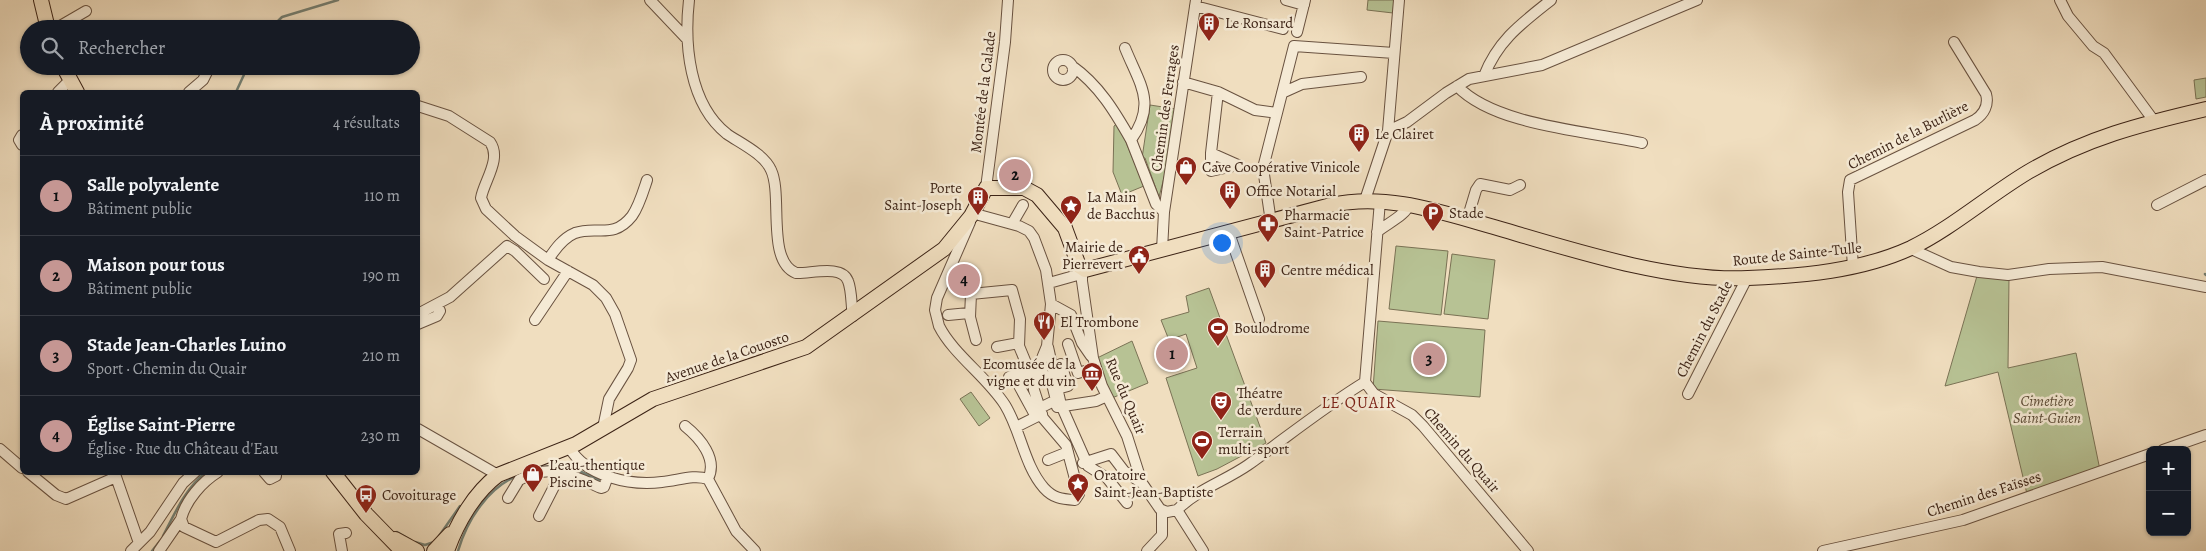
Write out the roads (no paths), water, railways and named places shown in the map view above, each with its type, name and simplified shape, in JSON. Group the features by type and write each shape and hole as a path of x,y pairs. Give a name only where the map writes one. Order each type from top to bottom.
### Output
{"main road":[{"path":"41,0 46,20"},
{"path":"68,75 76,90"},
{"name":"Route de Sainte-Tulle","path":"1082,272 1331,205 1364,200 1409,204 1640,266 1691,275 1747,278 1853,267 1909,248 2049,160 2112,133 2206,109"},
{"path":"986,188 1024,188 1037,195 1064,228 1082,272"},
{"name":"Avenue de la Couosto","path":"447,551 458,526 482,490 498,476 569,447 653,399 806,347 937,255 975,215 986,188"},
{"path":"335,475 366,514 402,551"},
{"name":"Avenue de la Couosto","path":"434,551 458,526"},
{"path":"384,532 417,551"}],"street":[{"path":"650,0 687,39"},
{"path":"689,0 687,39 691,68 703,103 724,131 764,160 772,170 777,212 778,244 783,260 796,273 837,272 845,276 849,282 852,316"},
{"name":"Montée de la Calade","path":"986,188 1005,42 1008,0"},
{"path":"1286,0 1304,3 1297,32"},
{"path":"1364,200 1388,131 1400,0"},
{"path":"1484,76 1504,40 1551,0"},
{"path":"1388,131 1407,122 1469,79 1542,65 1697,0"},
{"path":"2060,0 2068,16 2093,46 2104,53 2154,121"},
{"path":"1196,3 1283,29"},
{"name":"Chemin des Ferrages","path":"1162,250 1164,212 1196,3"},
{"path":"72,20 86,12"},
{"name":"Chemin de la Burlière","path":"1853,267 1848,192 1850,180 1975,120 1985,109 1986,94 1954,42"},
{"path":"1271,222 1262,168 1278,113 1294,46 1394,53"},
{"path":"1125,48 1145,101 1143,121 1131,140"},
{"path":"1072,66 1095,86 1114,111 1131,140 1156,204 1164,212"},
{"path":"191,90 203,80 206,75"},
{"path":"1282,93 1302,84 1361,78"},
{"path":"60,90 70,80"},
{"path":"1183,82 1218,92 1255,110 1278,113"},
{"path":"1457,86 1482,104 1513,117 1642,143"},
{"path":"1211,153 1218,92"},
{"path":"420,107 449,116 490,142 493,146 494,160 482,193 483,204 515,236 548,260 593,285 606,298 618,319 631,356 628,368 609,399 603,428"},
{"path":"548,260 562,241 574,234 610,231 624,224 635,211 648,180"},
{"path":"2157,205 2206,180"},
{"path":"1467,220 1476,190 1480,184 1510,190 1520,185"},
{"path":"1147,551 1163,532 1162,511 1177,510 1192,496 1248,465 1308,418 1364,382 1380,200"},
{"path":"1377,232 1389,221 1404,214 1409,204"},
{"path":"1012,224 1023,205"},
{"path":"976,340 972,332 971,294 1012,291 1020,325 1019,343 1031,372 1040,414 1062,439 1068,452 1079,494 1076,499 1056,498 1043,486 1033,471 1016,427 997,395 941,332 936,316 935,304 938,292 975,215 1025,228 1033,236 1049,283 1051,304 1047,346 1040,365 1031,372 1009,377"},
{"path":"1228,233 1259,319"},
{"path":"420,313 437,306 507,246 516,251 544,279"},
{"path":"1909,248 1951,267 1979,272 2008,275 2048,269 2102,267 2206,287"},
{"path":"535,320 568,271"},
{"path":"1049,283 1082,272"},
{"name":"Rue du Quair","path":"1082,272 1091,367 1127,436 1142,483 1162,511"},
{"name":"Chemin du Stade","path":"1688,394 1747,278"},
{"path":"1051,304 1071,315 1091,367 1078,373 1068,344"},
{"path":"420,323 438,315 440,310 437,306"},
{"path":"948,314 970,313"},
{"path":"997,347 1019,343"},
{"path":"1047,346 1056,366 1057,389 1062,405 1084,462 1089,468 1107,478 1126,503"},
{"path":"1056,366 1072,360"},
{"path":"1040,365 1044,378 1050,376 1056,400 1042,407 1040,414"},
{"path":"1031,372 1022,374 1024,378 1017,382 1035,415 1040,414"},
{"name":"Chemin du Quair","path":"1364,382 1374,394 1407,412 1423,426 1528,551"},
{"path":"1016,427 1062,405 1096,401 1107,396"},
{"path":"685,426 700,439 706,450 712,468 708,479"},
{"path":"420,429 498,476"},
{"path":"2174,446 2206,435"},
{"path":"569,447 577,458 608,476 634,483 660,483 697,476 708,479 736,531 755,551"},
{"path":"0,449 20,466"},
{"path":"1048,460 1068,452"},
{"path":"1084,462 1111,454 1124,470 1142,483"},
{"name":"Chemin des Faïsses","path":"1823,551 1963,520 2146,455"},
{"path":"508,498 515,484 523,478 553,470 562,471 601,488 604,487 608,476"},
{"path":"539,516 562,471"},
{"path":"32,475 56,495 66,499 115,475"},
{"path":"117,475 139,543"},
{"path":"131,551 150,532 183,483 192,475"},
{"path":"159,551 181,519 190,499 214,475"},
{"path":"1177,510 1202,551"},
{"path":"181,519 184,527 216,542 259,520 268,518 280,527 290,551"},
{"path":"342,551 339,534 346,533"}],"waterway":[{"path":"279,20 282,17 338,0"},
{"path":"237,90 244,75"},
{"path":"544,467 564,464 599,480"},
{"path":"163,536 186,494 203,475"},
{"path":"458,551 473,516 488,496 508,480 519,475"},
{"path":"439,536 460,506"},
{"path":"397,532 411,540"},
{"path":"152,551 160,541"},
{"path":"415,542 425,545 434,542"}],"place":[{"name":"Le Ronsard","path":"1209,42"},
{"name":"Le Clairet","path":"1359,153"},
{"name":"Maison pour tous","path":"1015,175"},
{"name":"Cave Coopérative Vinicole","path":"1186,186"},
{"name":"Office Notarial","path":"1230,210"},
{"name":"Porte Saint-Joseph","path":"978,216"},
{"name":"La Main de Bacchus","path":"1071,225"},
{"name":"Stade","path":"1433,232"},
{"name":"Pharmacie Saint-Patrice","path":"1268,243"},
{"name":"Mairie de Pierrevert","path":"1139,275"},
{"name":"Église Saint-Pierre","path":"964,280"},
{"name":"Centre médical","path":"1265,289"},
{"name":"El Trombone","path":"1044,341"},
{"name":"Boulodrome","path":"1218,347"},
{"name":"Salle polyvalente","path":"1172,354"},
{"name":"Stade Jean-Charles Luino","path":"1429,359"},
{"name":"Ecomusée de la vigne et du vin","path":"1092,392"},
{"name":"Théatre de verdure","path":"1221,421"},
{"name":"Terrain multi-sport","path":"1202,460"},
{"name":"L’eau-thentique Piscine","path":"533,493"},
{"name":"Oratoire Saint-Jean-Baptiste","path":"1078,503"},
{"name":"Covoiturage","path":"366,514"}],"district":[{"name":"LE QUAIR","path":"1359,403"}],"park label":[{"name":"Cimetière Saint-Guien","path":"2047,410"}]}
